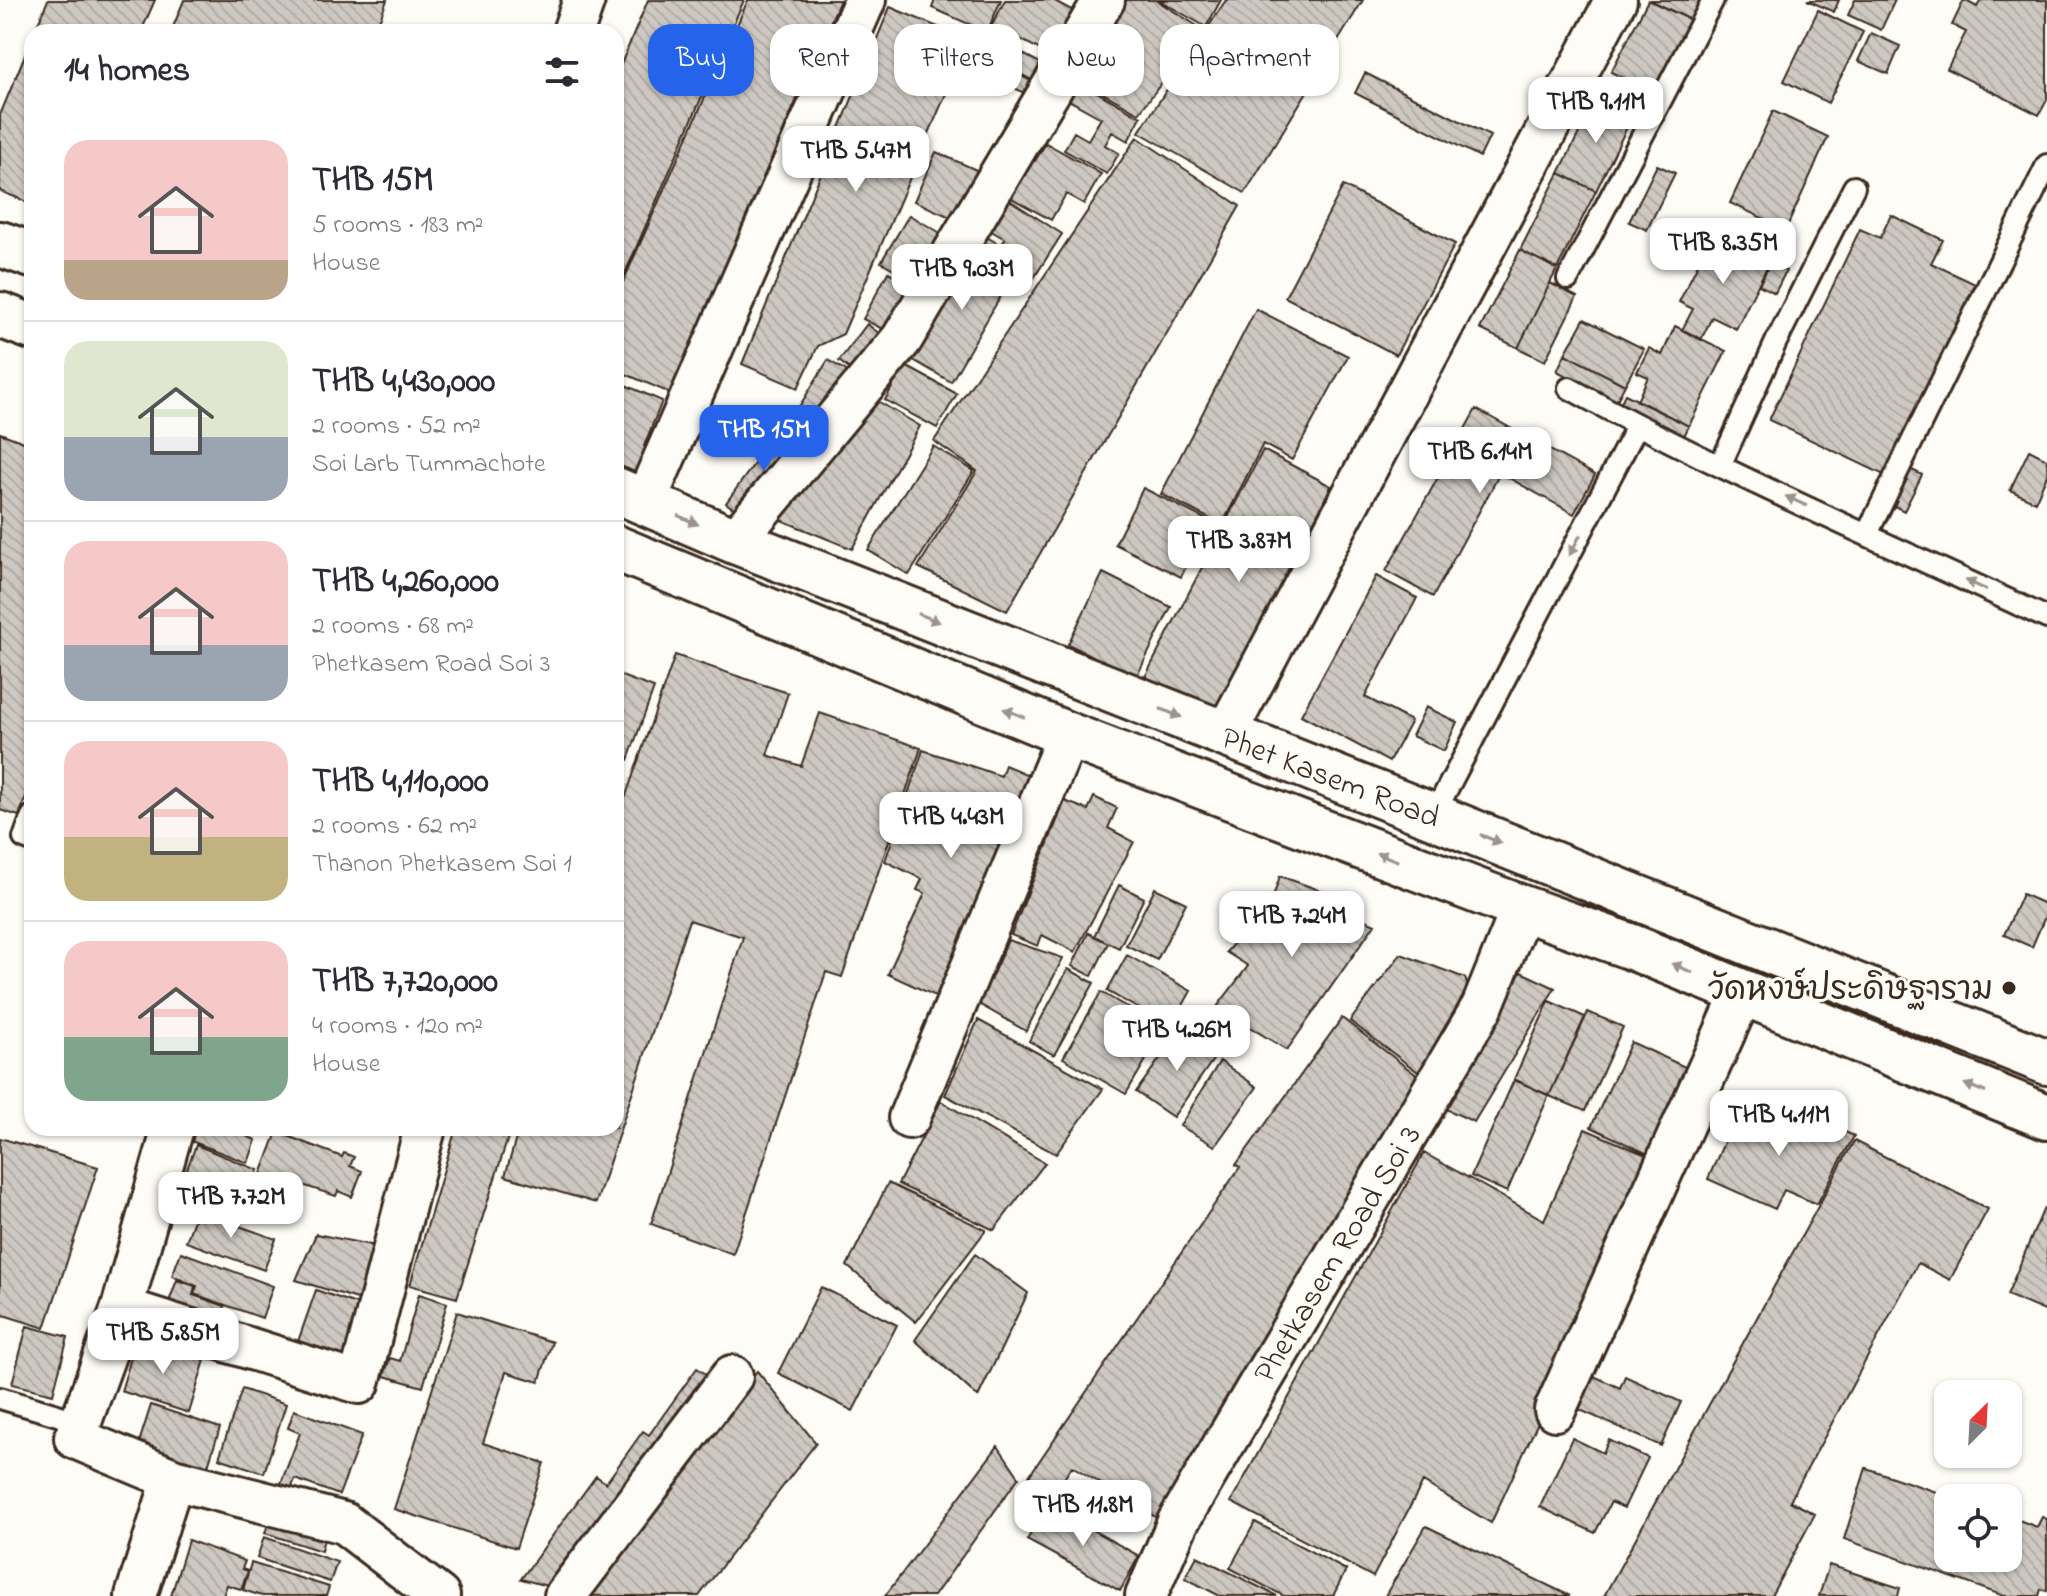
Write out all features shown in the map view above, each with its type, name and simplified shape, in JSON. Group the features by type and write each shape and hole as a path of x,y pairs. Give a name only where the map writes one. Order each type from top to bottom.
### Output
{"main road":[{"path":"0,244 24,252"},
{"path":"0,315 24,324"},
{"name":"Phet Kasem Road","path":"630,496 735,541 2047,1062"},
{"name":"Phet Kasem Road","path":"624,551 1068,735 1632,947 2047,1117"},
{"path":"1632,947 1656,905"}],"street":[{"path":"576,24 584,0"},
{"path":"630,496 865,0"},
{"path":"735,541 902,339 1104,0"},
{"path":"1225,735 1616,0"},
{"path":"909,1118 1068,735"},
{"name":"Phetkasem Road Soi 3","path":"1146,1596 1178,1522 1482,1007 1522,908"},
{"path":"1555,1410 1742,994"},
{"path":"171,1136 122,1308 75,1438 173,1479 344,1523 439,1596"},
{"path":"122,1308 359,1383 423,1136"},
{"path":"565,1596 732,1376"},
{"path":"136,1596 173,1479"}],"lane":[{"path":"1568,279 1713,0"},
{"path":"1867,534 2047,165"},
{"path":"1720,466 1776,342 1854,187"},
{"path":"1569,388 1637,426 1720,466 2047,618"},
{"path":"1433,816 1637,426"},
{"path":"0,1398 81,1422"}],"building":[{"path":"48,0 155,0 144,24 38,24"},
{"path":"184,0 387,0 378,24 174,24"},
{"path":"648,0 744,0 734,24 648,24 648,96 702,96 624,276 624,57"},
{"path":"748,0 840,0 830,24 770,24 770,96 798,96 670,393 624,373 624,280 705,96 754,96 754,24 737,24"},
{"path":"935,0 1001,0 990,24 969,24 932,8"},
{"path":"1005,0 1053,0 1086,18 1083,24 1038,24 1038,49 1022,40 1022,24 993,24"},
{"path":"1122,0 1156,0 1194,24 1160,24 1160,85 1139,113 1108,96 1144,96 1144,24 1108,24"},
{"path":"1159,0 1221,0 1208,24 1201,24"},
{"path":"1226,0 1363,0 1339,39 1339,24 1210,24"},
{"path":"1648,0 1691,20 1654,93 1611,72"},
{"path":"1650,0 1701,0 1691,20"},
{"path":"1807,0 1839,0 1834,12"},
{"path":"1855,0 1895,0 1881,30 1848,15"},
{"path":"1964,0 1977,7 1981,0 2047,0 2047,100 2039,115 1947,69 1966,32 1952,25"},
{"path":"890,7 931,24 894,24 894,96 945,96 843,334 818,346 798,388 742,364 853,96 878,96 878,36"},
{"path":"1818,10 1863,32 1828,103 1784,81"},
{"path":"1871,33 1900,46 1888,74 1858,61"},
{"path":"1022,54 1038,62 1038,83 1022,75"},
{"path":"24,57 24,201 0,191 0,115"},
{"path":"1365,73 1490,136 1480,157 1355,93"},
{"path":"1022,76 1038,84 1035,98 1022,92"},
{"path":"1069,96 1104,96 1141,117 1128,141 1112,132 1105,145 1119,153 1107,174 1064,150 1074,132 1088,140 1101,118 1067,99"},
{"path":"1163,96 1304,96 1245,193 1139,132"},
{"path":"1596,99 1632,117 1596,191 1559,173"},
{"path":"1773,111 1828,137 1786,229 1730,203"},
{"path":"1137,137 1240,206 1007,611 918,567 977,471 934,441"},
{"path":"1046,143 1101,174 1084,204 1066,194 1051,220 1004,194 1019,152 1035,161"},
{"path":"936,152 981,172 959,221 914,201"},
{"path":"1657,165 1675,173 1647,230 1629,222"},
{"path":"1559,173 1596,191 1557,269 1520,250"},
{"path":"1343,186 1455,244 1396,355 1285,297"},
{"path":"1008,199 1062,234 1030,284 993,260 1005,239 988,229"},
{"path":"909,215 953,240 926,287 881,262"},
{"path":"1891,215 1943,240 1931,263 1975,284 1884,475 1769,420 1860,229 1880,238"},
{"path":"980,233 997,243 987,261 1013,275 951,382 908,357"},
{"path":"1733,238 1772,257 1736,329 1712,317 1701,340 1682,330 1693,309 1679,302 1709,242 1727,251"},
{"path":"1520,250 1557,269 1518,348 1480,329"},
{"path":"1770,263 1786,271 1775,293 1759,285"},
{"path":"888,272 923,290 898,337 863,319"},
{"path":"1550,283 1577,297 1545,361 1518,348"},
{"path":"1256,309 1348,356 1292,460 1263,444 1222,525 1161,494"},
{"path":"1584,319 1644,349 1625,385 1565,354"},
{"path":"867,324 886,339 857,375 839,361"},
{"path":"1675,326 1726,351 1689,426 1637,401 1648,377 1637,372 1649,348 1662,355"},
{"path":"1565,354 1625,385 1616,402 1557,371"},
{"path":"828,360 853,375 814,439 789,423"},
{"path":"904,365 957,394 937,428 885,400"},
{"path":"624,384 662,401 644,446 652,449 640,479 624,473"},
{"path":"864,393 920,426 852,549 769,515"},
{"path":"1625,394 1689,426 1682,440 1618,408"},
{"path":"1476,409 1595,475 1574,514 1500,473 1433,597 1386,571"},
{"path":"780,428 801,443 747,518 726,503"},
{"path":"0,433 24,442 24,802 19,816 0,810"},
{"path":"933,446 974,471 909,575 868,550"},
{"path":"1263,450 1331,486 1220,716 1145,677"},
{"path":"2029,450 2047,459 2047,475 2035,502 2010,490"},
{"path":"1910,469 1922,475 1904,511 1892,505"},
{"path":"1143,488 1209,521 1181,577 1115,544"},
{"path":"1103,573 1171,607 1136,678 1068,644"},
{"path":"1376,576 1417,598 1365,697 1411,721 1389,762 1301,715"},
{"path":"675,655 788,693 767,755 801,766 820,713 921,748 842,977 826,972 733,1254 651,1224 743,937 689,920 624,1118 624,801"},
{"path":"624,677 654,688 628,760 624,758"},
{"path":"1426,707 1457,722 1444,751 1412,736"},
{"path":"923,750 1001,776 1005,765 1033,777 944,1000 888,974 925,893 917,890 922,879 885,861"},
{"path":"1094,797 1117,808 1108,828 1134,842 1075,952 1042,935 1038,946 1011,935 1065,801 1088,810"},
{"path":"1280,876 1353,902 1350,913 1375,924 1287,1050 1217,1007 1248,966 1226,952 1272,900"},
{"path":"1119,885 1144,898 1119,948 1094,936"},
{"path":"1155,888 1186,903 1157,960 1126,945"},
{"path":"2022,894 2047,905 2032,947 2004,935"},
{"path":"1088,933 1108,943 1092,976 1072,966"},
{"path":"1008,940 1063,958 1026,1031 979,1004"},
{"path":"1401,954 1465,978 1473,1003 1426,1078 1350,1021"},
{"path":"1127,955 1191,991 1171,1027 1107,991"},
{"path":"1068,969 1094,983 1054,1055 1029,1041"},
{"path":"1521,972 1555,988 1474,1122 1442,1107"},
{"path":"1101,992 1164,1029 1126,1094 1063,1058"},
{"path":"1549,1001 1585,1017 1549,1096 1514,1079"},
{"path":"1588,1012 1623,1027 1585,1111 1549,1096"},
{"path":"1342,1018 1423,1080 1162,1521 1072,1466 1055,1493 1029,1476 1240,1167 1236,1165"},
{"path":"978,1020 1103,1089 1056,1154 945,1095"},
{"path":"1181,1029 1217,1054 1173,1117 1136,1092"},
{"path":"1631,1042 1698,1073 1658,1159 1591,1127"},
{"path":"1220,1061 1257,1087 1215,1146 1180,1126"},
{"path":"1514,1080 1549,1095 1507,1192 1471,1176"},
{"path":"941,1101 1045,1163 994,1230 898,1184"},
{"path":"1757,1112 1796,1128 1804,1113 1854,1136 1817,1204 1784,1190 1775,1209 1708,1179 1733,1122 1744,1114"},
{"path":"1585,1129 1660,1161 1491,1523 1423,1482 1373,1577 1231,1502 1424,1153 1544,1220"},
{"path":"193,1136 247,1136 256,1140 248,1163 191,1141"},
{"path":"275,1136 287,1136 342,1157 344,1153 354,1157 350,1166 362,1171 352,1197 338,1191 336,1196 284,1179 282,1185 260,1177"},
{"path":"454,1136 508,1136 457,1298 410,1285"},
{"path":"517,1136 618,1136 596,1203 505,1176"},
{"path":"0,1138 98,1167 45,1328 0,1314"},
{"path":"1854,1141 1988,1209 1950,1280 1918,1263 1790,1501 1815,1514 1771,1596 1604,1596"},
{"path":"196,1145 258,1170 255,1178 266,1182 259,1200 212,1182 210,1187 184,1177"},
{"path":"184,1179 225,1194 219,1211 178,1196"},
{"path":"888,1183 986,1230 916,1322 847,1266"},
{"path":"2044,1208 2047,1209 2047,1312 2007,1295"},
{"path":"197,1211 276,1239 264,1270 186,1242"},
{"path":"316,1234 400,1251 380,1306 296,1280"},
{"path":"181,1252 273,1286 262,1318 194,1294 197,1286 172,1276"},
{"path":"975,1254 1028,1293 978,1397 915,1340"},
{"path":"177,1280 195,1286 193,1295 225,1306 217,1328 166,1310"},
{"path":"821,1287 897,1325 853,1411 778,1373"},
{"path":"316,1290 365,1307 343,1370 294,1353"},
{"path":"419,1294 447,1303 423,1387 384,1376 390,1358 400,1361"},
{"path":"457,1312 552,1342 539,1382 506,1372 483,1443 544,1463 516,1548 394,1509"},
{"path":"27,1326 68,1337 53,1394 12,1384"},
{"path":"137,1338 205,1360 189,1413 121,1391"},
{"path":"697,1368 706,1374 551,1587 521,1579 596,1476 606,1483 643,1431 649,1435"},
{"path":"757,1371 816,1443 699,1596 579,1596"},
{"path":"1587,1373 1620,1388 1625,1376 1681,1402 1661,1446 1571,1406"},
{"path":"242,1389 286,1404 264,1473 219,1458"},
{"path":"151,1405 220,1428 205,1475 136,1452"},
{"path":"294,1410 362,1435 339,1495 295,1479 289,1495 278,1491 300,1433 288,1428"},
{"path":"1572,1438 1603,1453 1609,1440 1648,1458 1624,1508 1611,1502 1595,1533 1540,1507"},
{"path":"998,1446 1019,1477 934,1596 885,1596"},
{"path":"1866,1468 1934,1491 1934,1571 1844,1539"},
{"path":"1047,1505 1139,1556 1120,1591 1027,1540"},
{"path":"272,1513 326,1530 321,1551 265,1533"},
{"path":"2042,1517 2047,1519 2047,1591 2041,1589 2039,1596 2004,1596 1937,1572 2022,1572 2022,1521 2037,1527"},
{"path":"1255,1522 1346,1570 1333,1596 1284,1596 1230,1568"},
{"path":"1426,1526 1570,1596 1385,1596"},
{"path":"264,1537 337,1562 330,1582 257,1558"},
{"path":"188,1540 245,1561 242,1569 248,1571 241,1589 227,1585 223,1596 171,1596"},
{"path":"1197,1556 1277,1596 1220,1596 1185,1578"},
{"path":"251,1563 329,1587 326,1596 262,1596 243,1590"},
{"path":"1829,1565 1900,1588 1898,1596 1819,1596"}],"place":[{"name":"วัดหงษ์ประดิษฐาราม","path":"2009,988"}]}
